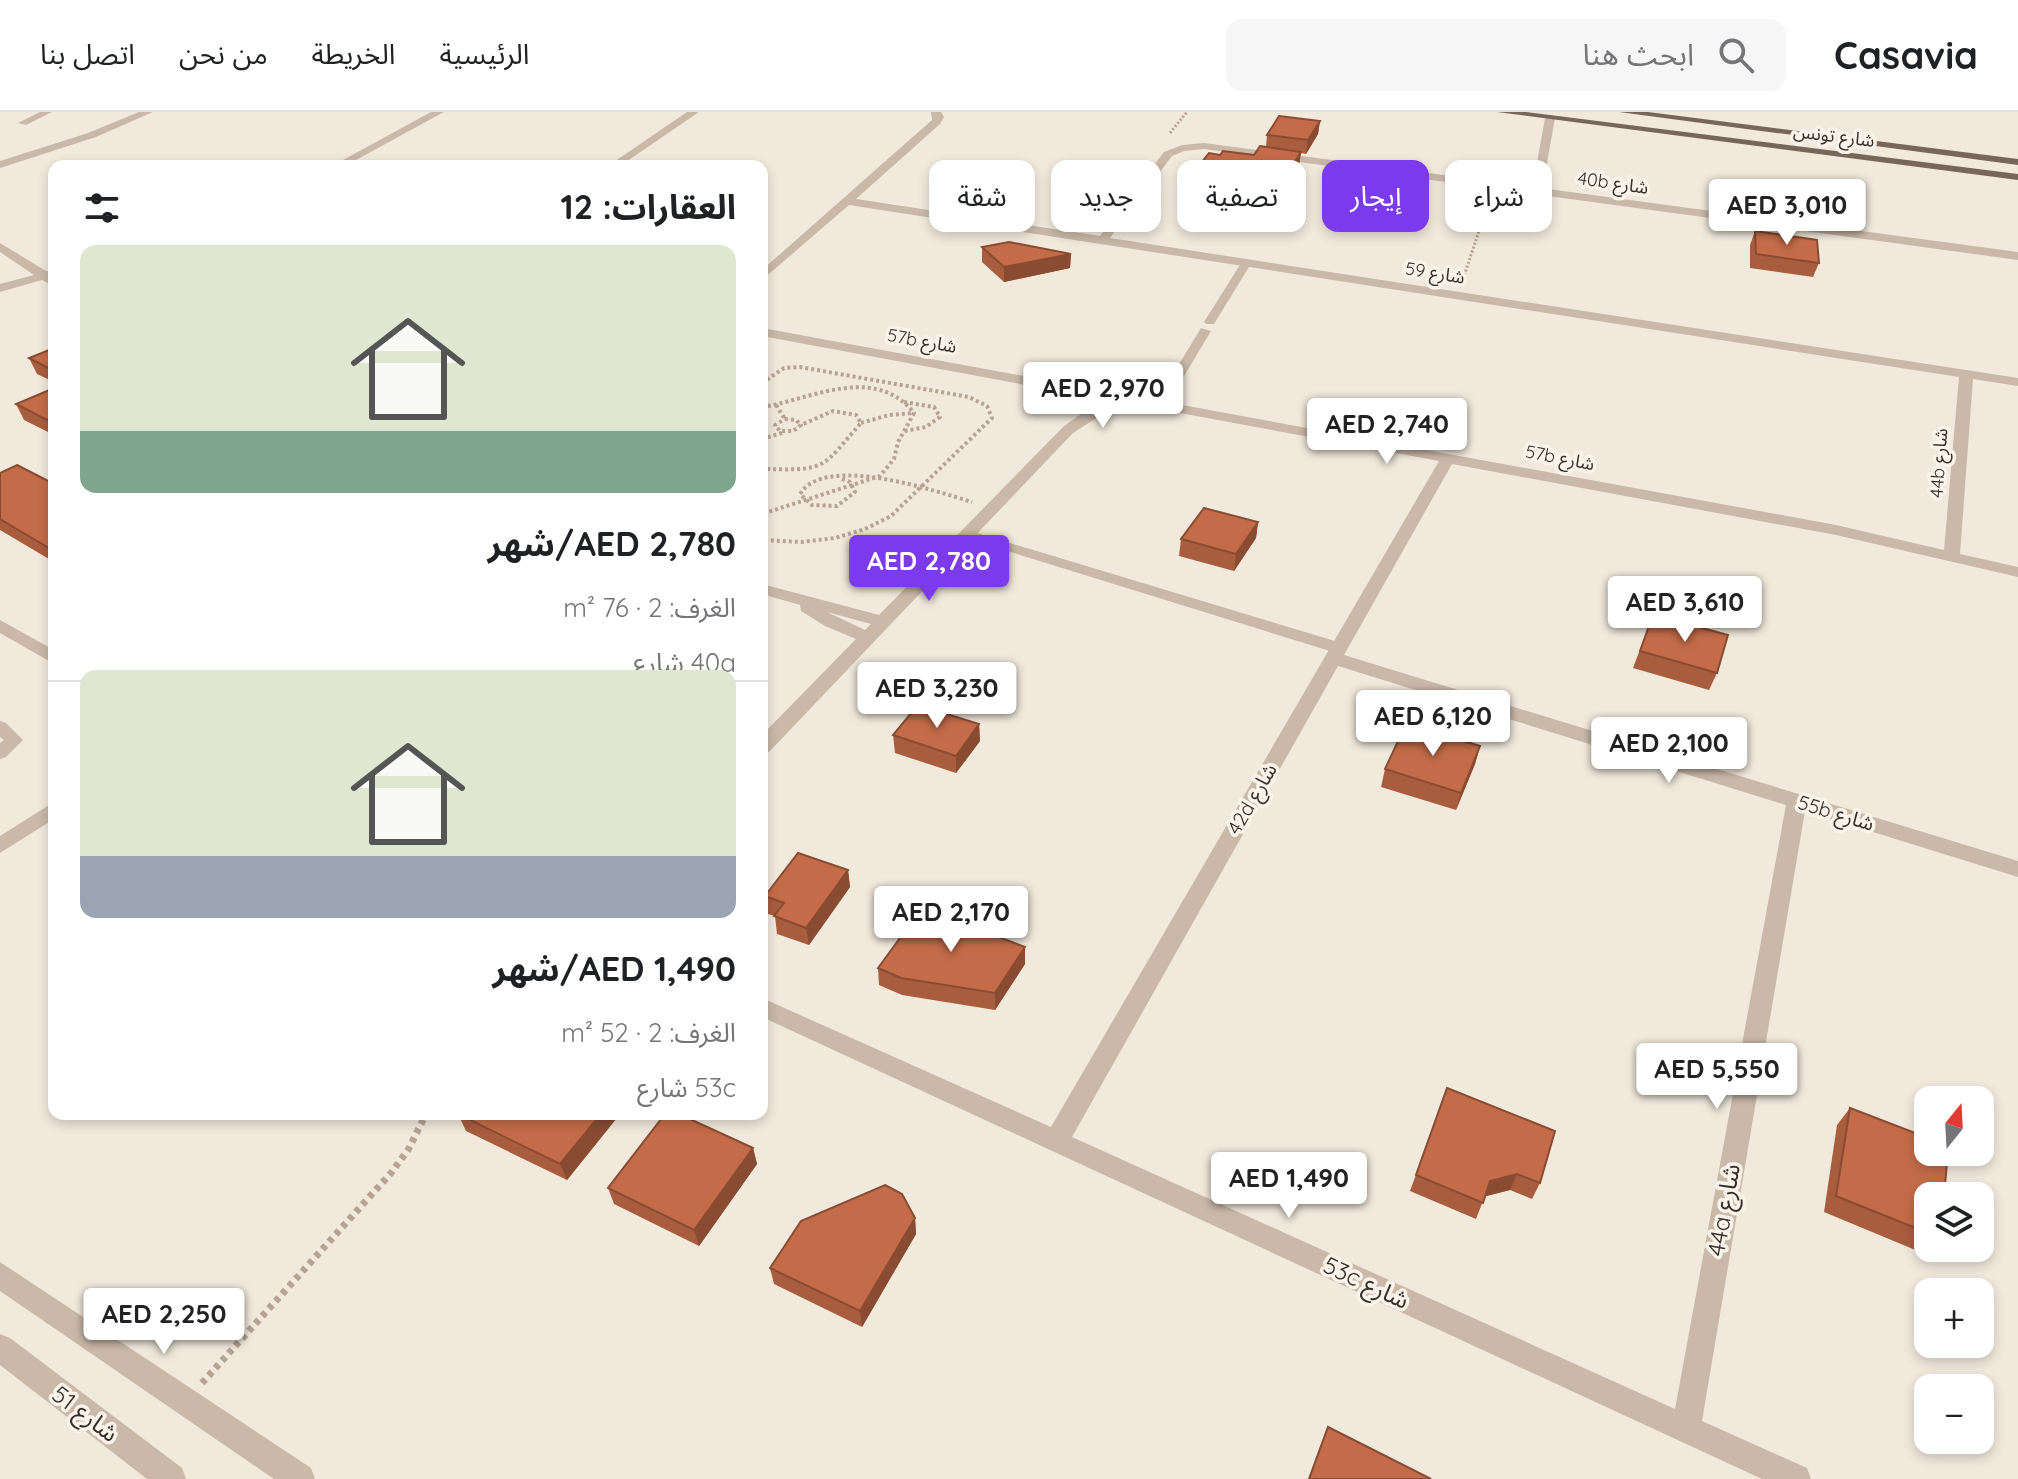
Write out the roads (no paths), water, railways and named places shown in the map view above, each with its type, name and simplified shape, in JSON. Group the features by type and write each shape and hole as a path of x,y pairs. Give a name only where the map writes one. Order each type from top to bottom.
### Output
{"main road":[{"name":"شارع تونس","path":"1502,112 2018,177"},
{"name":"شارع تونس","path":"1624,112 2018,162"}],"street":[{"path":"0,165 92,135 148,112"},
{"path":"348,160 439,112"},
{"path":"622,160 694,112"},
{"path":"768,271 936,122 938,113"},
{"name":"40b شارع","path":"1103,240 1168,154 1189,147 1212,147 1445,178"},
{"name":"40b شارع","path":"1552,193 2018,256"},
{"name":"شارع 59","path":"847,201 2018,382"},
{"path":"0,247 48,276"},
{"path":"0,288 48,277"},
{"name":"57b شارع","path":"768,333 1836,530 2018,572"},
{"name":"44b شارع","path":"1952,556 1966,374"},
{"path":"1068,430 1074,410 1087,392"},
{"path":"768,741 1068,430 1093,414 1112,396"},
{"name":"42d شارع","path":"1056,1141 1448,458"},
{"path":"768,591 797,601 844,609 883,622"},
{"path":"797,601 831,622 868,637"},
{"path":"0,625 48,654"},
{"name":"55b شارع","path":"1336,653 2018,869"},
{"name":"44a شارع","path":"1686,1429 1797,801"},
{"path":"0,846 48,813"},
{"name":"53c شارع","path":"768,1010 1796,1479"},
{"path":"0,1275 300,1479"},
{"name":"شارع 51","path":"0,1348 171,1479"}],"lane":[{"path":"23,123 48,112"},
{"path":"1543,160 1550,118"},
{"path":"1160,405 1247,262"},
{"path":"967,534 1336,653"},
{"path":"0,727 14,740 0,753"}]}
